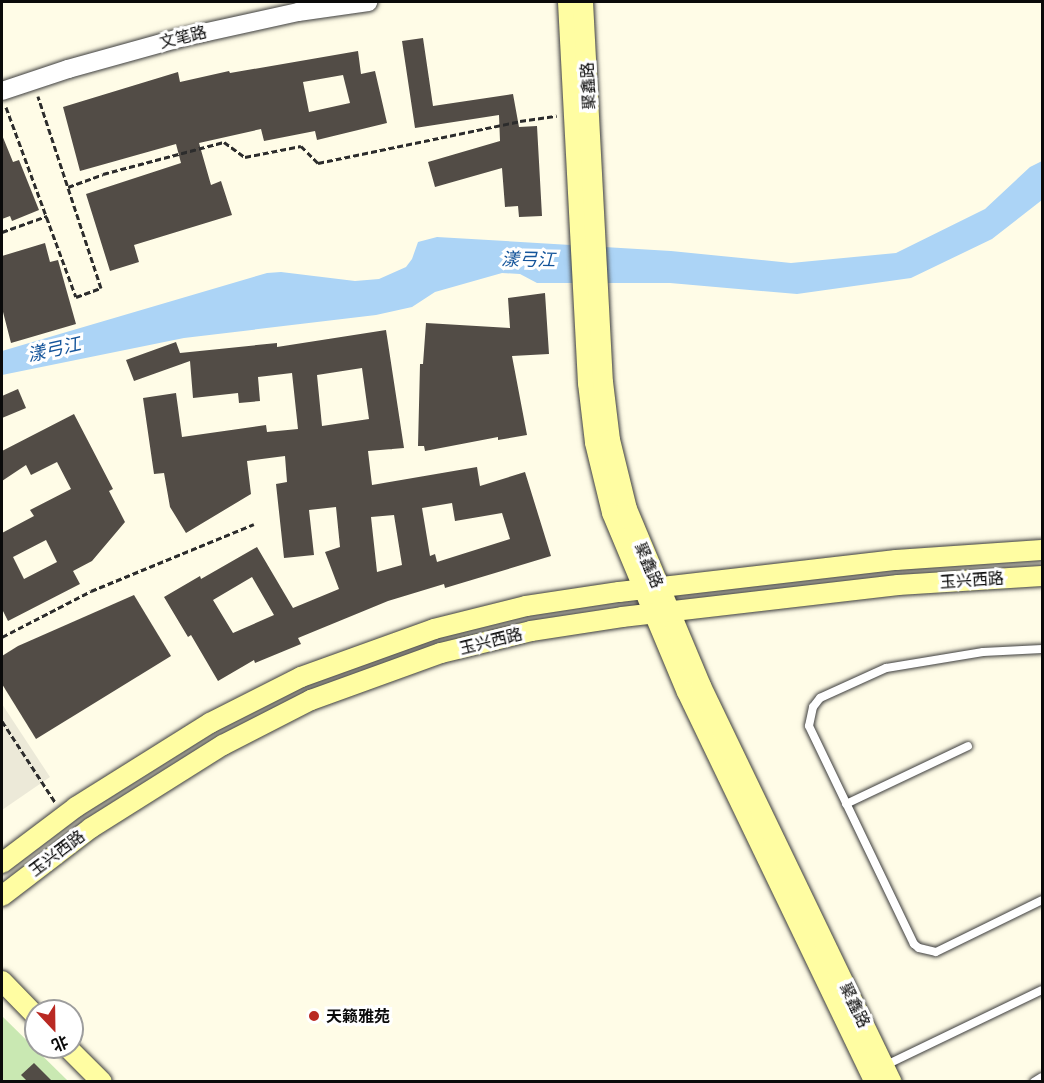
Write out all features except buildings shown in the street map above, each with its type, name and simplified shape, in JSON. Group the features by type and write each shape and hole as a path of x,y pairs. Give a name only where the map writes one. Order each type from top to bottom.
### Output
{"main road":[{"name":"聚鑫路","path":"568,2 574,114 588,230"},
{"name":"聚鑫路","path":"583,2 591,287 588,383 595,443 612,513 650,588 660,613 724,736 884,1076"},
{"name":"玉兴西路","path":"2,863 121,777 210,723 301,677 345,659 480,616 572,598 650,588 896,560 1042,550"},
{"name":"玉兴西路","path":"2,896 48,859 135,798 223,745 311,700 397,667 486,641 576,623 898,585 1042,576"},
{"path":"2,981 24,1004"},
{"path":"79,1059 102,1082"}],"street":[{"name":"文笔路","path":"4,98 33,80 180,38 298,12 368,2"}],"lane":[{"path":"1042,649 983,652 886,668 820,698 813,707 808,726 914,944 918,948 936,952 1042,900"},
{"path":"846,804 968,746"},
{"path":"884,1076 1042,990"},
{"path":"1034,1082 1042,1077"}],"path":[{"path":"4,98 76,297 101,288 33,80"},
{"path":"68,187 104,174 224,142 245,157 301,146 318,163 520,121 574,114"},
{"path":"2,232 46,216"},
{"path":"2,637 91,591 254,524"},
{"path":"2,721 64,816"}],"green space":[{"path":"2,1016 24,1038 24,1059 46,1059 68,1081 2,1081"}],"shaded area":[{"path":"2,704 50,777 2,810"}],"water":[{"name":"漾弓江","path":"1042,161 1042,200 992,239 911,278 797,294 670,283 537,283 520,274 502,273 435,292 412,307 376,315 184,338 2,375 2,351 267,273 281,272 355,281 379,279 406,267 412,259 418,242 437,237 671,251 791,263 896,253 985,209 1030,167"}],"place":[{"name":"天籁雅苑","path":"314,1016"}]}
